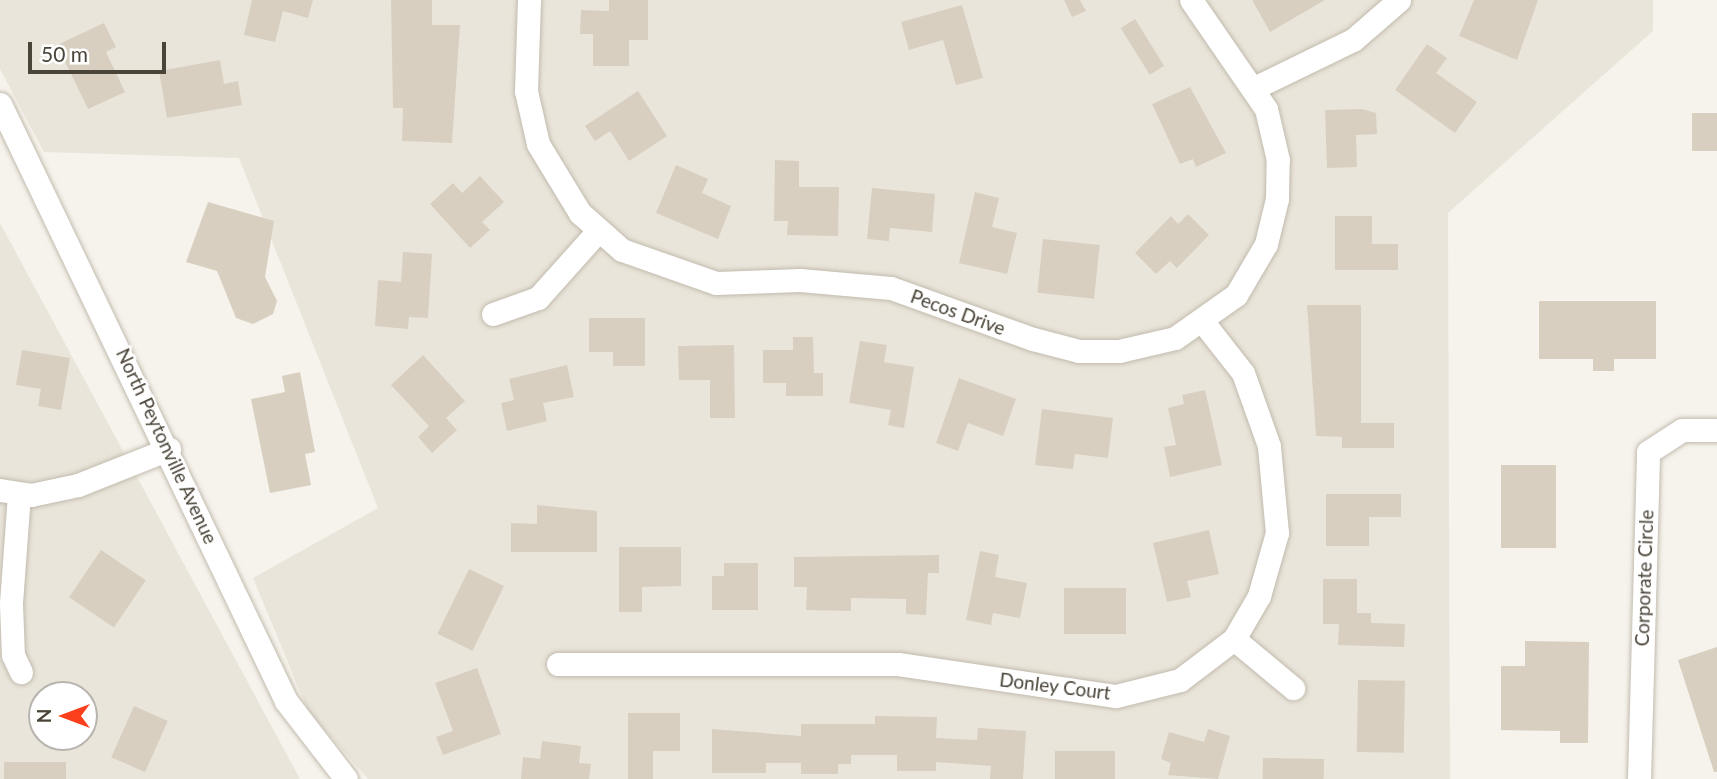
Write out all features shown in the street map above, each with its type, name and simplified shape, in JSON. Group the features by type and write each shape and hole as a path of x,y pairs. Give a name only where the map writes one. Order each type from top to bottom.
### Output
{"street":[{"name":"Pecos Drive","path":"529,0 531,119 551,170 598,231 634,256 690,278 891,288 1079,351 1152,345 1203,322 1236,295 1266,244 1277,199 1274,134 1254,88 1191,0"},
{"path":"1254,88 1353,40 1399,0"},
{"name":"North Peytonville Avenue","path":"0,104 169,449 286,701 346,779"},
{"path":"493,314 538,298 598,231"},
{"name":"Donley Court","path":"558,664 898,664 1116,696 1180,680 1234,639 1259,596 1278,533 1269,446 1243,373 1203,322"},
{"name":"Corporate Circle","path":"1639,779 1648,452 1682,429 1717,430"},
{"path":"21,672 13,655 9,492 78,485 169,449"},
{"path":"1234,639 1293,688"}],"shaded area":[{"path":"0,0 1653,0 1653,31 1448,213 1450,779 368,779 308,711 253,578 378,508 239,158 44,152 0,69"},
{"path":"0,223 300,779 0,779"}],"building":[{"path":"252,0 313,0 308,18 283,11 275,42 244,35"},
{"path":"391,0 432,0 432,25 460,25 452,143 402,141 403,108 393,108"},
{"path":"609,0 648,0 648,40 629,40 629,66 593,66 593,34 580,34 581,10 609,11"},
{"path":"1064,0 1080,0 1086,11 1072,17"},
{"path":"1252,0 1325,0 1270,32"},
{"path":"1474,0 1538,0 1517,60 1459,36"},
{"path":"962,5 983,78 956,85 943,40 909,50 901,22"},
{"path":"1135,19 1164,66 1150,75 1121,28"},
{"path":"104,23 116,47 106,52 125,92 88,109 57,45"},
{"path":"1427,44 1447,58 1436,73 1477,102 1455,133 1395,90"},
{"path":"220,60 224,84 238,81 242,105 167,118 159,71"},
{"path":"1190,87 1226,153 1196,167 1193,159 1180,164 1152,104"},
{"path":"638,91 667,136 629,161 610,131 595,141 585,126"},
{"path":"1362,109 1376,113 1377,134 1356,135 1357,167 1327,168 1325,110"},
{"path":"1692,113 1717,113 1717,151 1692,151"},
{"path":"775,160 799,161 799,187 839,187 838,236 787,235 788,221 774,221"},
{"path":"676,165 708,179 702,193 731,206 718,239 656,213"},
{"path":"480,176 504,202 482,222 490,230 470,248 430,204 453,183 462,193"},
{"path":"872,188 935,194 932,232 890,228 889,241 867,239"},
{"path":"975,192 999,198 992,227 1017,233 1007,274 959,263"},
{"path":"208,202 274,221 265,277 277,301 273,314 253,324 236,318 217,271 186,262"},
{"path":"1188,214 1209,235 1177,268 1170,261 1156,274 1135,253 1171,216 1178,224"},
{"path":"1335,216 1372,216 1372,244 1398,244 1398,270 1335,270"},
{"path":"1043,239 1100,245 1094,299 1037,293"},
{"path":"403,252 432,254 428,318 409,317 408,329 375,326 378,280 401,282"},
{"path":"1539,301 1656,301 1656,359 1614,359 1614,371 1593,371 1593,359 1539,359"},
{"path":"1307,305 1361,305 1361,423 1394,423 1394,448 1342,448 1342,437 1316,436"},
{"path":"589,318 645,318 645,366 613,366 613,352 589,352"},
{"path":"793,337 813,337 814,373 823,373 823,396 786,396 786,383 763,383 763,350 793,350"},
{"path":"860,341 887,345 884,362 914,367 904,428 888,425 891,410 849,403"},
{"path":"734,345 735,418 710,418 710,380 679,380 678,346"},
{"path":"22,350 70,358 61,410 38,406 41,389 16,385"},
{"path":"423,355 465,401 446,418 457,430 432,453 418,437 429,426 391,385"},
{"path":"567,365 574,397 543,403 547,421 507,431 501,403 514,400 509,379"},
{"path":"300,372 315,452 305,454 311,485 270,493 251,399 285,392 282,376"},
{"path":"959,378 1016,399 1003,436 968,423 958,451 936,443"},
{"path":"1205,390 1222,465 1170,477 1164,447 1176,445 1168,408 1184,404 1182,395"},
{"path":"1042,409 1113,418 1108,458 1075,454 1073,469 1035,465"},
{"path":"1501,465 1556,465 1556,548 1501,548"},
{"path":"1326,494 1401,494 1401,517 1369,517 1369,546 1326,546"},
{"path":"537,505 597,511 597,552 511,552 511,523 537,524"},
{"path":"1209,530 1219,574 1187,581 1191,597 1167,602 1153,543"},
{"path":"619,547 681,547 681,586 642,587 642,612 619,612"},
{"path":"101,550 146,580 114,627 69,597"},
{"path":"980,551 999,555 995,577 1027,583 1020,618 993,613 991,625 966,620"},
{"path":"939,555 939,573 928,573 926,615 906,614 906,599 851,598 851,611 806,610 807,587 794,587 794,557"},
{"path":"724,563 758,563 758,610 712,610 712,576 724,576"},
{"path":"469,569 504,586 472,651 437,634"},
{"path":"1323,579 1357,579 1357,613 1371,613 1371,623 1405,624 1404,647 1338,645 1339,624 1323,624"},
{"path":"1064,588 1126,588 1126,634 1064,634"},
{"path":"1525,641 1589,642 1588,743 1560,743 1560,731 1501,730 1501,666 1525,666"},
{"path":"1717,647 1717,772 1714,772 1678,660"},
{"path":"477,668 501,734 443,755 436,737 453,731 435,683"},
{"path":"1358,680 1405,681 1404,753 1357,752"},
{"path":"134,706 168,721 145,772 111,757"},
{"path":"628,713 680,713 680,751 653,751 653,779 628,779"},
{"path":"875,716 937,717 936,738 977,740 978,728 1026,731 1023,779 990,779 991,766 936,762 936,771 897,771 897,755 851,755 851,764 838,764 838,774 801,774 801,763 766,763 766,773 712,773 712,729 801,736 801,724 875,724"},
{"path":"1208,729 1230,736 1218,779 1168,775 1171,763 1161,759 1169,732 1204,742"},
{"path":"542,741 581,746 579,763 591,764 589,779 521,779 523,757 540,759"},
{"path":"1055,751 1115,751 1115,779 1055,779"},
{"path":"1263,758 1324,759 1324,779 1263,779"},
{"path":"4,762 66,762 66,779 4,779"}]}
